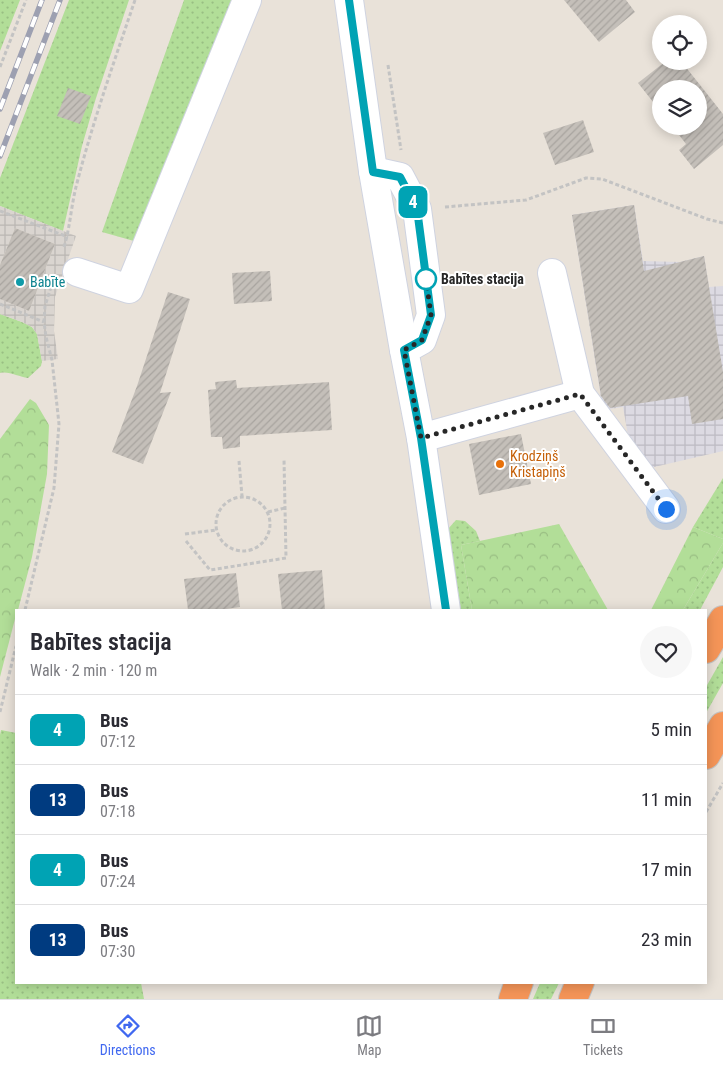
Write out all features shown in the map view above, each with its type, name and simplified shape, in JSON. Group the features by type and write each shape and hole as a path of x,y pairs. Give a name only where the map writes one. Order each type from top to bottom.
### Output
{"highway":[{"path":"707,647 723,620"},
{"path":"707,754 723,726"},
{"path":"512,999 517,984"},
{"path":"572,999 579,984"}],"street":[{"path":"77,272 129,289 247,0"},
{"path":"349,0 373,172 421,438 446,609"},
{"path":"373,172 400,177 412,200 431,315 422,340 404,350"},
{"path":"552,272 580,394 666,509"},
{"path":"421,438 580,394"},
{"path":"510,984 512,999"}],"path":[{"path":"0,67 26,0"},
{"path":"0,211 68,236 76,188 103,93 135,0"},
{"path":"387,57 412,200 526,200 586,178 602,179 707,219 723,223"},
{"path":"0,304 44,322 52,360 59,424 54,488 25,609"},
{"path":"186,541 210,570 286,558 284,459"},
{"path":"238,461 242,496"},
{"path":"242,496 258,500 268,512 269,532 257,548 247,551 237,550 228,546 220,539 216,530 216,520 219,511 233,498 242,496"},
{"path":"268,512 285,508"},
{"path":"185,534 216,530"},
{"path":"0,712 15,650"},
{"path":"707,810 723,783"}],"shaded area":[{"path":"634,205 643,261 680,262 704,256 709,287 723,286 723,451 650,468 631,452 623,407 603,410 572,215"},
{"path":"0,206 76,236 55,297 54,331 58,359 42,361 37,334 32,327 0,314 0,299 29,311 55,244 15,228 0,265"}],"green space":[{"path":"0,0 20,0 0,51"},
{"path":"69,0 129,0 82,146 63,231 0,206 0,178"},
{"path":"184,0 239,0 141,243 102,232"},
{"path":"0,314 32,327 37,334 42,361 41,366 28,378 0,373"},
{"path":"30,399 36,403 49,425 47,474 32,557 18,609 15,609 15,619 0,677 0,439"},
{"path":"723,478 723,539 693,527"},
{"path":"456,520 465,521 476,531 480,541 461,545 472,609 461,609 448,529"},
{"path":"559,524 607,609 472,609 461,545"},
{"path":"693,527 723,539 723,543 684,609 652,609"},
{"path":"723,543 723,567 701,609 684,609"},
{"path":"723,657 723,683 707,711 707,685"},
{"path":"1,730 15,733 15,984 141,984 144,999 0,999"},
{"path":"540,984 558,984 551,999 533,999"}],"building":[{"path":"564,0 626,0 635,12 599,42"},
{"path":"655,70 688,70 696,80 652,80 652,101 638,83"},
{"path":"68,88 91,96 80,124 57,116"},
{"path":"707,94 723,114 723,145 694,169 679,150 686,144 679,135 707,135"},
{"path":"583,120 594,152 555,165 543,133"},
{"path":"634,205 644,271 704,256 723,372 723,419 692,424 688,396 610,408 601,396 572,215"},
{"name":"Babīte","path":"15,228 55,244 29,311 0,299 0,265"},
{"path":"270,271 272,301 234,304 232,273"},
{"path":"168,292 190,299 160,393 171,392 143,464 112,452 137,386"},
{"path":"236,380 237,388 329,382 332,430 240,436 240,447 223,449 222,437 211,437 208,390 216,389 215,382"},
{"name":"Krodziņš Kristapiņš","path":"521,434 531,484 479,495 469,444"},
{"path":"322,570 325,609 282,609 278,574"},
{"path":"236,573 240,607 188,609 184,579"}],"railway":[{"path":"0,109 42,0"},
{"path":"0,156 60,0"}],"bus line":[{"name":"4","path":"349,0 373,172 400,177 417,209 431,315 422,340 404,350 421,438 446,609"}],"place":[{"name":"Babītes stacija","path":"426,279"},
{"name":"Babīte","path":"20,282"},
{"name":"Krodziņš Kristapiņš","path":"500,464"}],"route":[{"path":"426,279 431,315 422,340 404,350 421,438 580,394 666,509"}]}
